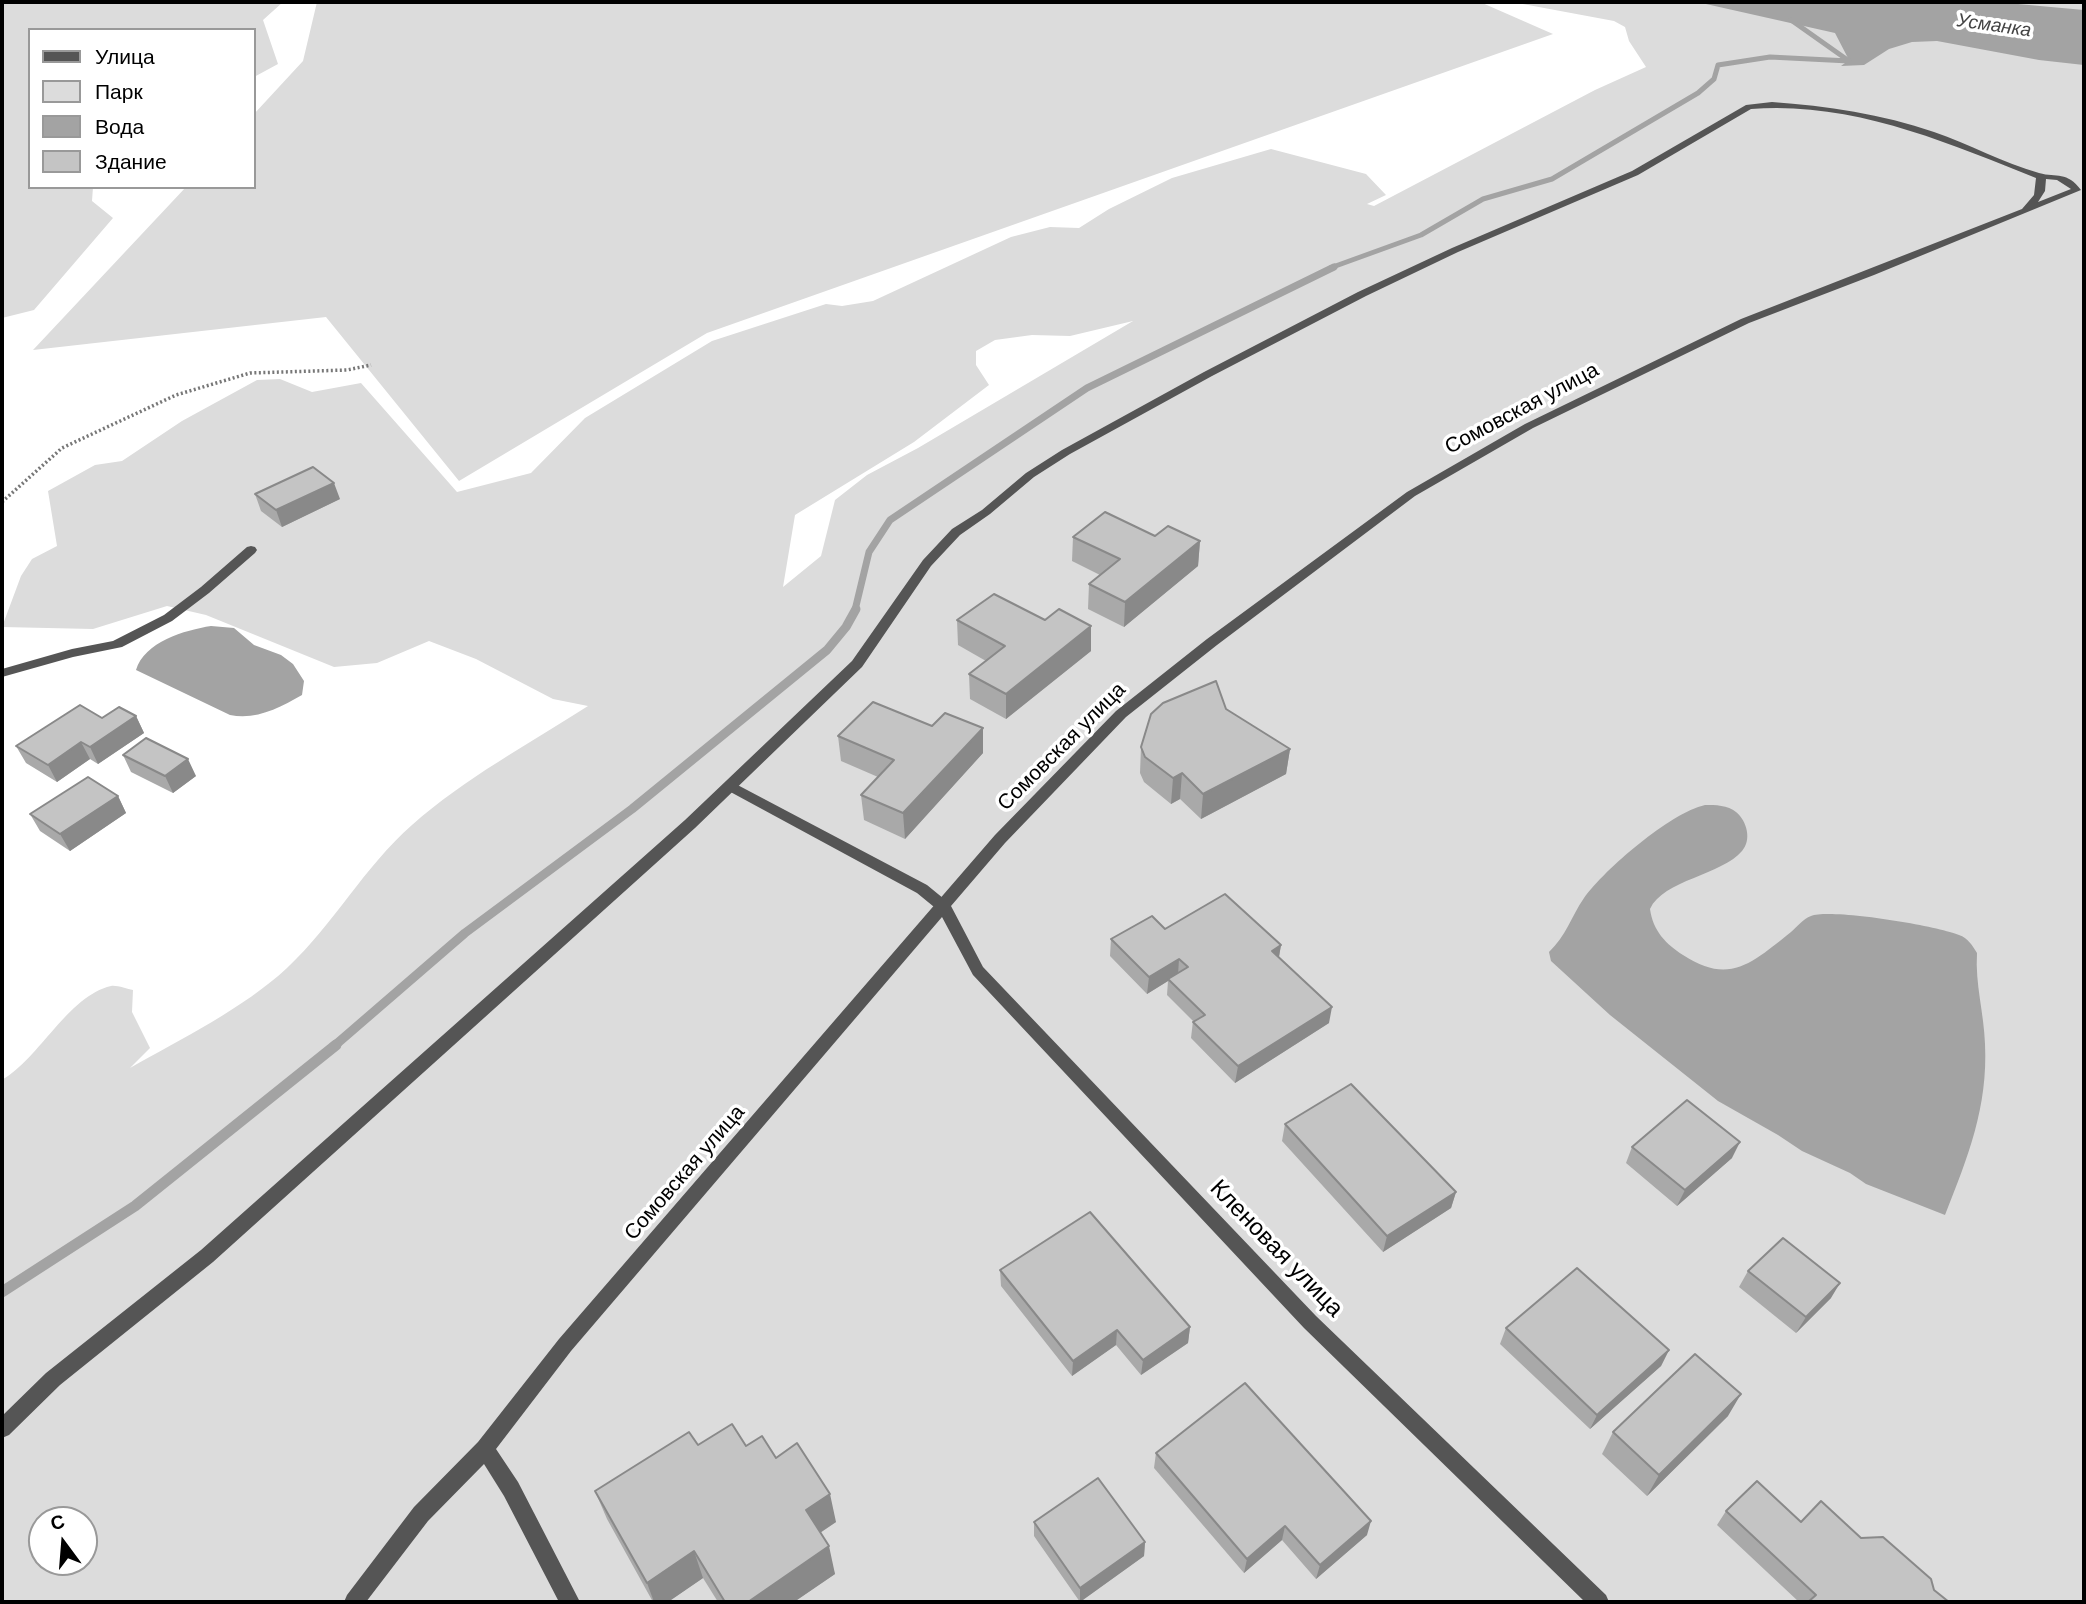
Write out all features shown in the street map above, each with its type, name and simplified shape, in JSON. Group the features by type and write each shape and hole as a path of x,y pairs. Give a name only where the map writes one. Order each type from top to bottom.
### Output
{"street":[{"path":"2,1429 71,1364 207,1256 730,786 857,664 936,551 956,532 986,512 1030,475 1226,364 1422,265 1635,173 1749,107 1772,105 1816,108 1892,122 1932,134 2041,177 2040,198 2026,208"},
{"name":"Сомовская улица","path":"354,1602 421,1514 485,1449 565,1345 1000,839 1121,714 1212,642 1410,494 1530,426 1696,343 2076,190 2073,185 2059,177 2041,177"},
{"path":"2,673 117,643 167,618 205,590 251,550"},
{"path":"730,786 922,889 944,907"},
{"name":"Кленовая улица","path":"944,907 978,971 1310,1322 1599,1602"},
{"path":"485,1449 511,1489 569,1602"}],"path":[{"path":"2,502 62,447 176,395 250,373 347,370 371,365"}],"green space":[{"path":"2,2 283,2 263,20 278,64 256,76 256,28 28,28 28,189 93,189 92,201 113,218 34,310 2,318"},
{"path":"317,2 1480,2 1553,34 707,333 459,481 326,317 33,350 184,189 256,189 256,112 303,61"},
{"path":"1512,2 2084,2 2084,1602 2,1602 2,1080 16,1070 81,1002 111,986 133,990 132,1012 150,1048 130,1068 232,1010 270,983 304,951 379,859 412,825 475,777 588,706 553,699 476,659 429,641 377,663 334,667 206,615 167,606 93,629 2,627 21,576 32,559 57,546 48,491 95,465 122,461 182,421 257,380 280,379 312,392 361,383 457,492 531,473 585,418 712,341 826,304 842,306 873,301 1011,237 1050,227 1079,228 1109,209 1172,178 1271,149 1366,174 1386,195 1367,204 1374,206 1595,90 1646,67 1629,41 1625,27 1614,21","holes":["1133,321 918,448 867,475 835,500 821,556 783,587 795,515 914,442 989,385 976,365 976,351 995,340 1032,335 1070,336"]}],"water":[{"name":"Усманка","path":"1697,2 1996,2 2084,10 2084,65 2039,60 1937,41 1912,42 1889,49 1864,65 1841,66 1849,60 1835,33"},
{"path":"211,626 234,628 254,645 281,655 293,664 304,681 302,695 259,714 230,715 136,670 140,660 156,645 178,634"},
{"path":"1705,805 1725,807 1740,816 1747,831 1747,842 1733,859 1667,891 1650,909 1657,930 1683,955 1714,969 1740,966 1765,953 1805,919 1822,914 1885,919 1947,931 1965,938 1977,953 1985,1044 1983,1089 1969,1152 1945,1215 1866,1184 1850,1173 1802,1151 1718,1101 1610,1015 1551,961 1549,952 1564,933 1584,898 1607,872 1657,830"}],"building":[{"path":"313,467 334,483 276,510 255,494"},
{"path":"1105,512 1155,536 1168,526 1200,541 1125,602 1089,584 1120,559 1073,537"},
{"path":"994,594 1045,620 1059,609 1091,626 1006,694 969,674 1005,646 957,620"},
{"path":"1216,681 1226,709 1290,749 1203,794 1182,773 1173,778 1145,757 1141,747 1151,714 1163,703"},
{"path":"873,702 932,726 945,713 983,728 903,813 861,795 894,760 838,736"},
{"path":"80,705 102,718 119,707 136,716 90,747 81,742 48,765 16,746"},
{"path":"146,738 188,759 165,776 123,755"},
{"path":"88,777 118,796 60,834 30,814"},
{"path":"1225,894 1281,945 1272,951 1332,1007 1238,1066 1193,1022 1205,1015 1168,979 1188,967 1179,959 1149,977 1111,939 1152,916 1165,929"},
{"path":"1351,1084 1456,1192 1387,1236 1285,1124"},
{"path":"1687,1100 1740,1142 1685,1190 1632,1147"},
{"path":"1090,1212 1190,1327 1143,1360 1117,1330 1073,1361 1000,1270"},
{"path":"1783,1238 1840,1283 1806,1317 1748,1271"},
{"path":"1577,1268 1669,1350 1597,1415 1506,1328"},
{"path":"1695,1354 1741,1394 1659,1475 1613,1432"},
{"path":"1245,1383 1371,1521 1320,1565 1285,1526 1247,1559 1156,1453"},
{"path":"732,1424 746,1446 762,1436 776,1458 797,1443 830,1494 806,1510 829,1546 748,1602 725,1602 694,1551 647,1583 595,1491 689,1432 698,1445"},
{"path":"1098,1478 1145,1542 1080,1588 1034,1522"},
{"path":"1757,1481 1801,1522 1821,1501 1861,1538 1883,1537 1931,1579 1934,1590 1949,1602 1808,1602 1816,1595 1726,1511"}],"waterway":[{"path":"1330,268 1421,235 1483,199 1552,179 1698,93 1714,79 1718,65 1770,57 1849,61 1791,20"},
{"path":"855,610 869,552 890,520 1087,388 1334,267"},
{"path":"333,1047 465,933 632,809 827,650 846,627 856,609"},
{"path":"2,1292 135,1206 336,1045"}]}
